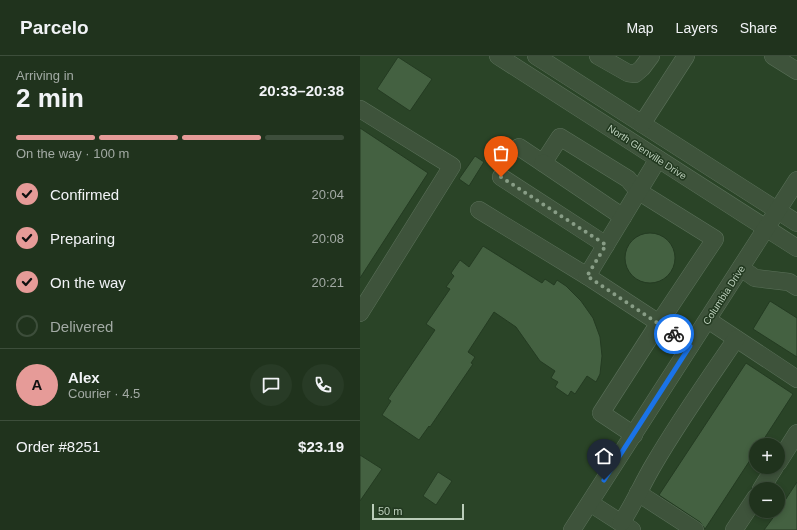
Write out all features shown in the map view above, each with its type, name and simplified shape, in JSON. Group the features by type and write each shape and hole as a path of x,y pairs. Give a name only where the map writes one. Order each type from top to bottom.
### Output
{"street":[{"name":"North Glenville Drive","path":"498,56 797,248"},
{"name":"North Glenville Drive","path":"536,56 797,223"},
{"path":"598,56 628,73 635,74 642,68 651,56"},
{"path":"642,124 686,56"},
{"path":"773,56 797,71"},
{"path":"554,92 565,74"},
{"path":"360,109 452,166 360,313"},
{"path":"542,163 560,137 628,180 638,191 715,239 601,413 634,434"},
{"path":"519,147 622,217"},
{"path":"587,276 658,159"},
{"path":"501,177 606,245"},
{"name":"Columbia Drive","path":"572,530 797,182"},
{"path":"479,210 587,276 690,346"},
{"path":"741,268 755,278 789,282 797,287"},
{"path":"708,320 797,379"},
{"path":"590,502 627,528 638,493 653,466 672,434 736,339"},
{"path":"785,451 797,433"},
{"path":"638,493 696,530"},
{"path":"734,530 749,508"}],"building":[{"path":"398,57 432,79 410,111 377,89"},
{"path":"360,128 428,173 360,278"},
{"path":"475,156 484,162 469,186 459,179"},
{"path":"645,233 655,233 668,240 675,253 675,263 668,276 655,283 645,283 636,279 629,272 625,263 625,253 629,244 636,237"},
{"path":"483,246 542,283 545,279 554,285 557,280 566,286 581,301 593,318 600,337 602,356 600,374 596,382 587,376 575,394 571,391 568,396 555,387 558,382 551,378 555,371 540,361 516,327 494,312 468,352 475,357 471,363 473,364 430,427 429,426 419,440 382,415 391,401 388,399 435,330 426,324 450,289 446,287 454,276 451,273 460,260 469,267"},
{"path":"770,301 797,318 797,357 753,329"},
{"path":"746,363 793,394 765,438 749,438 749,462 705,529 700,522 659,495"},
{"path":"360,455 382,469 360,501"},
{"path":"438,472 452,481 436,505 423,496"},
{"path":"797,482 797,530 764,530 773,518 785,518 785,500"}],"way so far":[{"path":"501,177 606,245 587,276 674,334"}],"route":[{"path":"604,480 690,346 674,334"}]}
